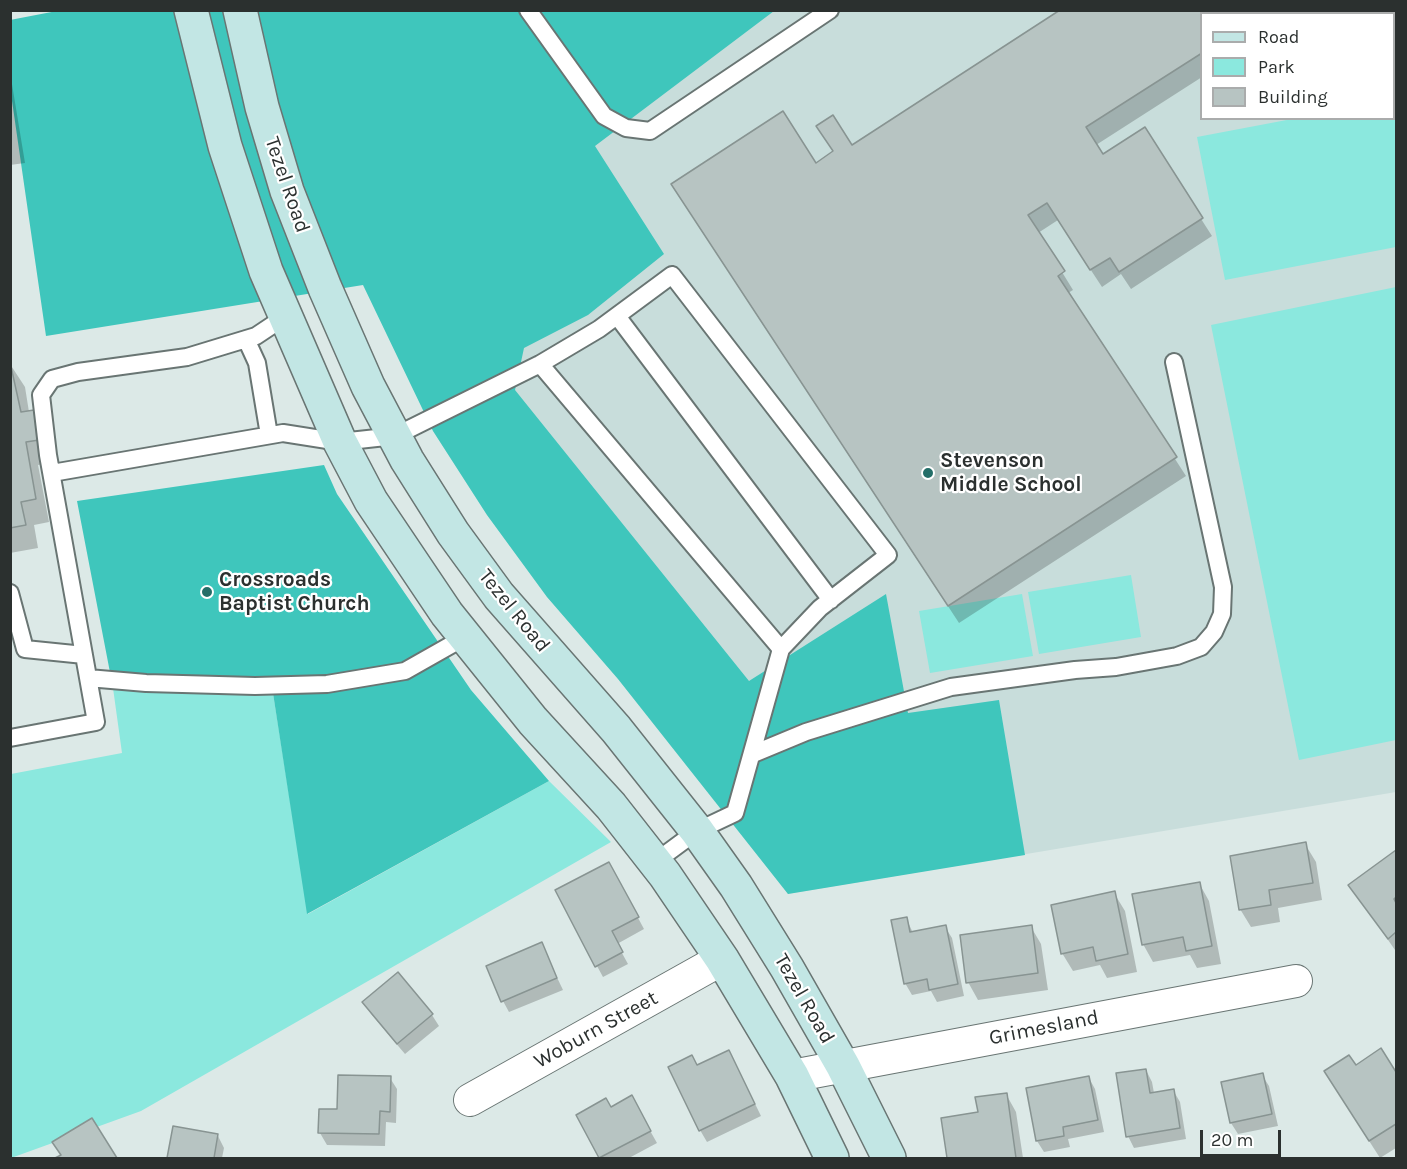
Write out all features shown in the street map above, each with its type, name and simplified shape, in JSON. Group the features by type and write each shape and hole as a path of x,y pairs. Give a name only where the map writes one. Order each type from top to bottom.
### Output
{"main road":[{"path":"191,10 225,146 266,272 340,442 371,501 465,637 533,721 611,806 655,862 722,959 792,1076 832,1158"},
{"name":"Tezel Road","path":"240,10 262,107 287,191 358,364 395,436 453,532 499,596 616,729 697,831 736,886 787,968 843,1066 889,1158"}],"street":[{"name":"Woburn Street","path":"470,1100 722,959"},
{"name":"Grimesland","path":"792,1076 1296,981"}],"lane":[{"path":"528,10 604,116 626,128 650,131 831,10"},
{"path":"52,473 283,433 340,442 395,436 540,364 599,329 672,275 888,555 820,608 782,650 735,813 697,831 655,862"},
{"path":"10,738 96,722 48,455 41,396 52,379 78,372 187,357 256,336 286,316"},
{"path":"617,316 831,600"},
{"path":"246,339 257,363 269,435"},
{"path":"753,754 806,732 951,687 1075,670 1116,667 1177,656 1201,647 1214,632 1222,614 1223,587 1174,362"},
{"path":"540,364 782,650"},
{"path":"10,593 25,650 84,655"},
{"path":"88,678 146,683 255,686 327,684 405,671 465,637"}],"shaded area":[{"path":"62,10 774,11 595,146 664,254 588,315 524,348 515,390 749,681 886,594 908,713 999,700 1025,855 788,894 618,679 547,597 487,515 433,431 363,285 46,336 11,94 10,20"},
{"name":"Stevenson Middle School","path":"281,11 1396,11 1396,792 788,894 618,679 547,597 487,515 433,431"},
{"path":"324,465 337,494 471,690 549,781 307,914 273,693 113,688 77,501"}],"green space":[{"path":"1395,98 1396,247 1225,280 1197,137 1287,120 1395,120"},
{"path":"1396,287 1396,740 1299,760 1211,325"},
{"path":"1131,575 1141,637 1039,654 1028,592"},
{"path":"1022,594 1033,656 930,673 919,611"},
{"path":"113,688 273,693 308,914 549,781 611,842 141,1111 11,1158 11,774 122,753"}],"building":[{"path":"1060,10 1267,10 1265,12 1200,12 1200,54 1086,127 1103,154 1145,127 1203,218 1119,272 1110,258 1090,270 1047,203 1028,215 1065,271 1058,276 1177,457 948,606 671,184 783,111 816,163 833,151 816,126 833,115 852,145"},
{"path":"1269,10 1360,10 1358,12 1270,12"},
{"path":"10,362 21,412 34,410 39,440 26,442 36,499 21,502 26,525 10,528"},
{"path":"1306,842 1313,883 1269,890 1271,905 1239,910 1230,856"},
{"path":"1396,850 1396,897 1394,899 1396,932 1388,939 1348,885"},
{"path":"609,862 639,917 612,931 623,952 595,967 555,890"},
{"path":"1200,882 1212,946 1186,951 1183,937 1142,945 1132,894"},
{"path":"1115,891 1128,954 1096,961 1093,947 1061,954 1051,905"},
{"path":"907,917 910,932 946,925 958,984 929,990 927,979 904,984 891,920"},
{"path":"1032,925 1038,973 966,983 960,935"},
{"path":"542,942 557,978 501,1002 486,966"},
{"path":"398,972 433,1014 397,1044 362,1002"},
{"path":"1381,1048 1396,1072 1396,1124 1369,1141 1324,1071 1349,1055 1356,1065"},
{"path":"729,1050 755,1104 699,1131 668,1067 692,1055 697,1065"},
{"path":"1146,1069 1150,1093 1174,1089 1180,1128 1126,1137 1116,1073"},
{"path":"1263,1073 1272,1114 1230,1123 1221,1082"},
{"path":"338,1075 391,1076 390,1112 380,1111 379,1134 318,1133 319,1109 337,1109"},
{"path":"1089,1076 1098,1120 1063,1127 1064,1136 1036,1141 1026,1088"},
{"path":"1007,1093 1016,1158 947,1158 941,1118 978,1112 975,1097"},
{"path":"632,1095 651,1131 599,1158 576,1115 606,1098 611,1107"},
{"path":"92,1118 117,1158 55,1158 61,1155 52,1142"},
{"path":"173,1126 218,1134 214,1158 167,1158"}],"place":[{"name":"Stevenson Middle School","path":"928,473"},
{"name":"Crossroads Baptist Church","path":"207,592"}]}
